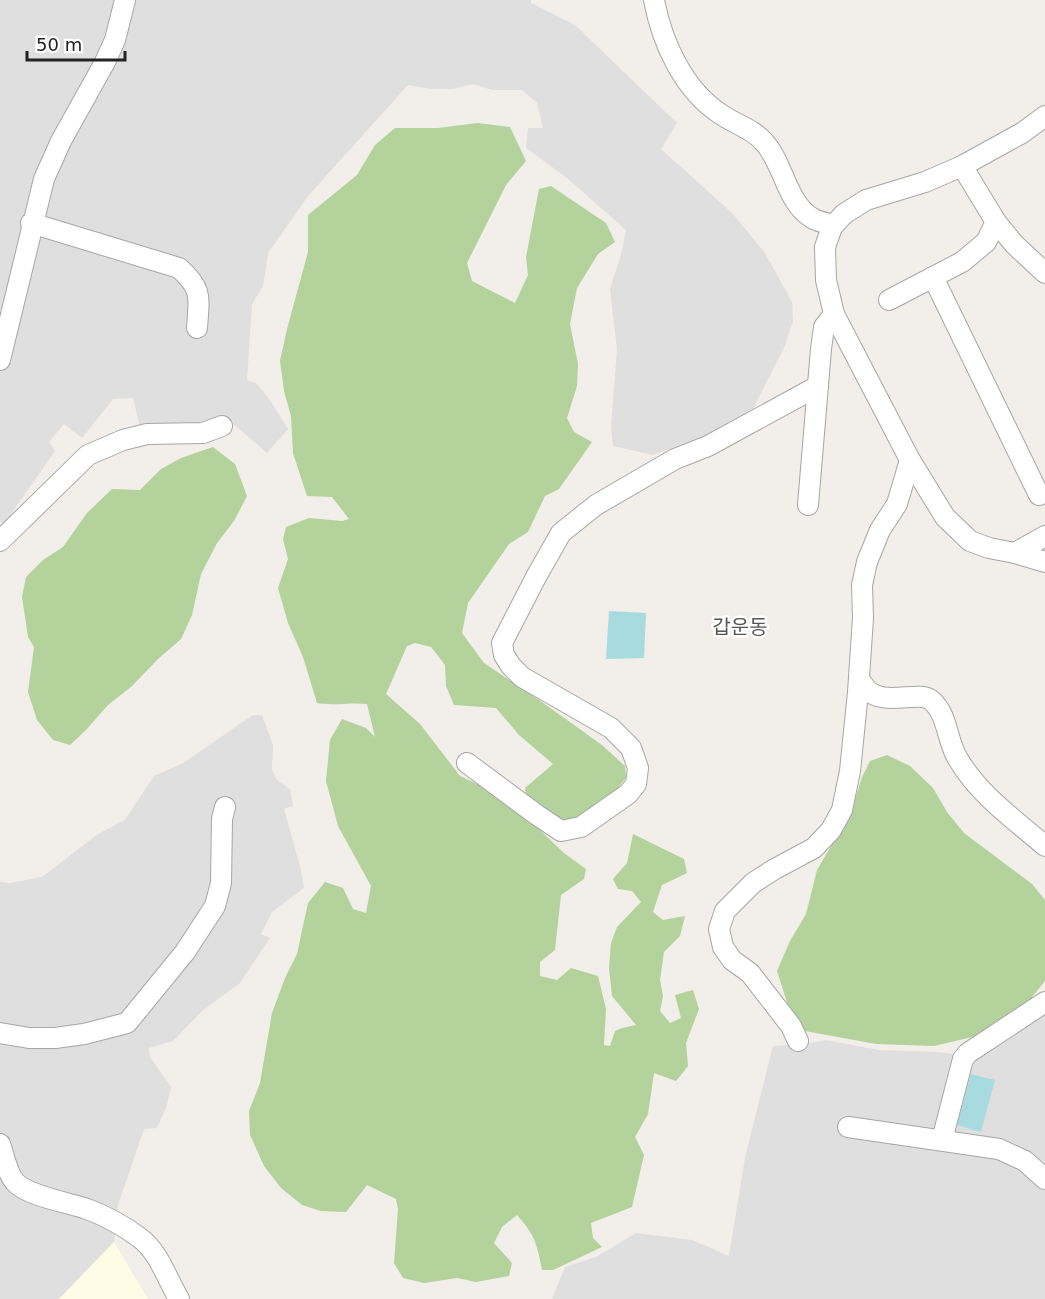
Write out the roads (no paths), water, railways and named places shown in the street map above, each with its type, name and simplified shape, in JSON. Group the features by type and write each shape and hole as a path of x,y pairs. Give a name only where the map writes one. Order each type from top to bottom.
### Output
{"street":[{"path":"0,360 31,223 48,169 115,40 125,0"},
{"path":"654,0 657,19 669,49 690,84 703,100 721,114 762,139 771,150 789,190 801,208 812,218 834,225"},
{"path":"1045,116 1022,133 962,166 925,182 866,200 844,214 834,225 825,247 826,280 834,314 910,460 945,517 970,541 1045,562"},
{"path":"962,166 996,222 1014,244 1045,273"},
{"path":"889,300 962,262 986,242 996,222"},
{"path":"31,223 178,268 191,279 199,295 196,328"},
{"path":"933,277 1039,495"},
{"path":"808,505 824,327 834,314"},
{"path":"467,763 561,831 580,827 628,794 636,784 638,768 631,748 611,728 522,678 504,655 502,643 506,634 561,533 596,505 675,459 708,446 818,386"},
{"path":"0,541 88,455 123,440 147,434 203,433 222,426"},
{"path":"798,1041 791,1026 750,973 732,960 723,947 719,929 725,911 753,883 814,848 831,831 842,810 850,771 859,679 863,618 862,585 867,561 880,530 897,504 910,460"},
{"path":"1015,553 1045,536"},
{"path":"859,679 871,693 891,699 919,696 932,699 941,712 956,757 977,787 1045,846"},
{"path":"0,1033 29,1038 55,1038 84,1034 127,1023 185,952 214,906 221,883 222,819 225,807"},
{"path":"942,1140 963,1059 968,1053 1045,1002"},
{"path":"848,1127 999,1149 1025,1161 1045,1179"},
{"path":"0,1144 14,1182 38,1195 89,1210 115,1222 141,1239 155,1253 178,1299"}],"water":[{"path":"609,611 646,613 644,658 606,659"},
{"path":"971,1074 995,1080 981,1132 957,1125"}],"district":[{"name":"갑운동","path":"740,627"}]}
